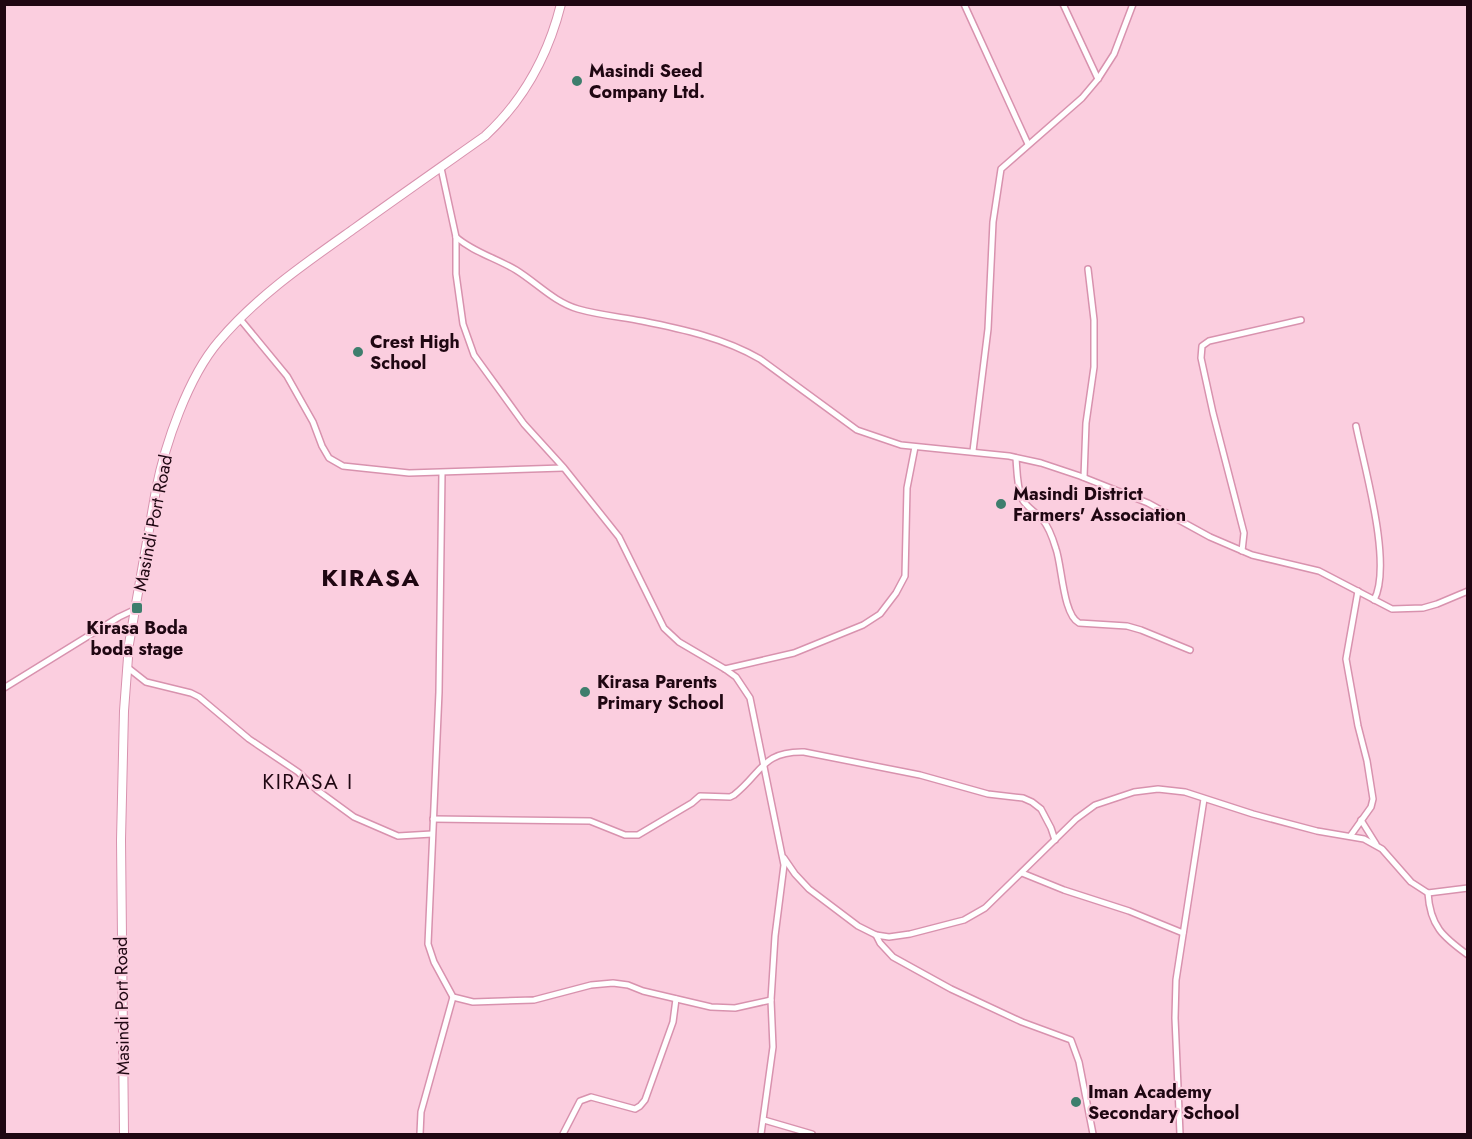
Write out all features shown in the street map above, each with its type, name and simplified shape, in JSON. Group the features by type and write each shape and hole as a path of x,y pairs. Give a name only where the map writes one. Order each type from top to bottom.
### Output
{"main road":[{"name":"Masindi Port Road","path":"124,1134 121,840 126,666 160,468 176,422 198,374 218,342 258,300 328,247 485,136 499,123 533,78 546,49 561,4"}],"street":[{"path":"964,4 1028,144"},
{"path":"1063,4 1098,79"},
{"path":"973,451 988,329 993,232 999,176 1004,165 1082,98 1098,79 1114,54 1133,4"},
{"path":"441,168 456,237 456,274 463,324 474,355 524,424 564,468 619,537 664,628 679,642 736,678 750,699 783,856 771,1000 773,1047 761,1134"},
{"path":"456,237 467,247 517,271 554,298 575,308 644,321 724,341 746,351 857,430 901,445 973,451 1017,458 1084,477 1148,503 1210,537 1242,551 1265,559 1319,571 1392,609 1413,609 1437,604 1467,591"},
{"path":"1084,477 1086,423 1094,367 1094,320 1088,269"},
{"path":"240,319 287,376 313,422 329,458 343,466 409,473 564,468"},
{"path":"1242,551 1244,533 1213,413 1201,358 1202,346 1209,341 1301,320"},
{"path":"1356,426 1380,548 1381,576 1374,600"},
{"path":"725,669 794,653 863,625 880,614 896,593 905,576 907,488 915,447"},
{"path":"1017,458 1022,498 1026,505 1040,516 1047,527 1056,549 1068,606 1074,621 1120,625 1141,630 1190,650"},
{"path":"420,1134 419,1122 423,1101 453,997 434,962 428,944 439,692 442,473"},
{"path":"1350,836 1371,807 1372,796 1346,659 1358,591"},
{"path":"4,688 119,617 136,609"},
{"path":"126,666 146,682 199,697 249,739 298,772 354,817 398,836 432,834"},
{"path":"433,819 590,821 625,835 638,835 700,796 730,797 734,795 777,754 790,751 920,775 988,794 1023,798 1041,809 1055,840"},
{"path":"783,856 809,889 858,926 876,935 889,937 964,920 985,908 1085,811 1112,798 1134,792 1158,789 1185,792 1253,814 1317,831 1350,836 1377,846"},
{"path":"1180,1134 1174,1018 1176,980 1204,799"},
{"path":"1362,820 1377,846 1411,882 1428,893 1467,888"},
{"path":"1022,873 1047,884 1130,911 1183,933"},
{"path":"1428,893 1430,910 1438,930 1442,936 1467,955"},
{"path":"876,935 879,943 893,957 951,989 1036,1028 1071,1040 1079,1062 1093,1134"},
{"path":"453,997 473,1002 534,1000 591,985 613,983 711,1007 735,1008 771,1000"},
{"path":"563,1134 580,1101 585,1098 591,1096 634,1109 640,1106 645,1100 673,1022 676,999"},
{"path":"764,1120 812,1134"}],"place":[{"name":"Masindi Seed Company Ltd.","path":"577,81"},
{"name":"Crest High School","path":"358,352"},
{"name":"Masindi District Farmers' Association","path":"1001,504"},
{"name":"Kirasa Boda boda stage","path":"137,608"},
{"name":"Kirasa Parents Primary School","path":"585,692"},
{"name":"Iman Academy Secondary School","path":"1076,1102"}],"district":[{"name":"KIRASA","path":"371,578"},
{"name":"KIRASA I","path":"308,782"}]}
